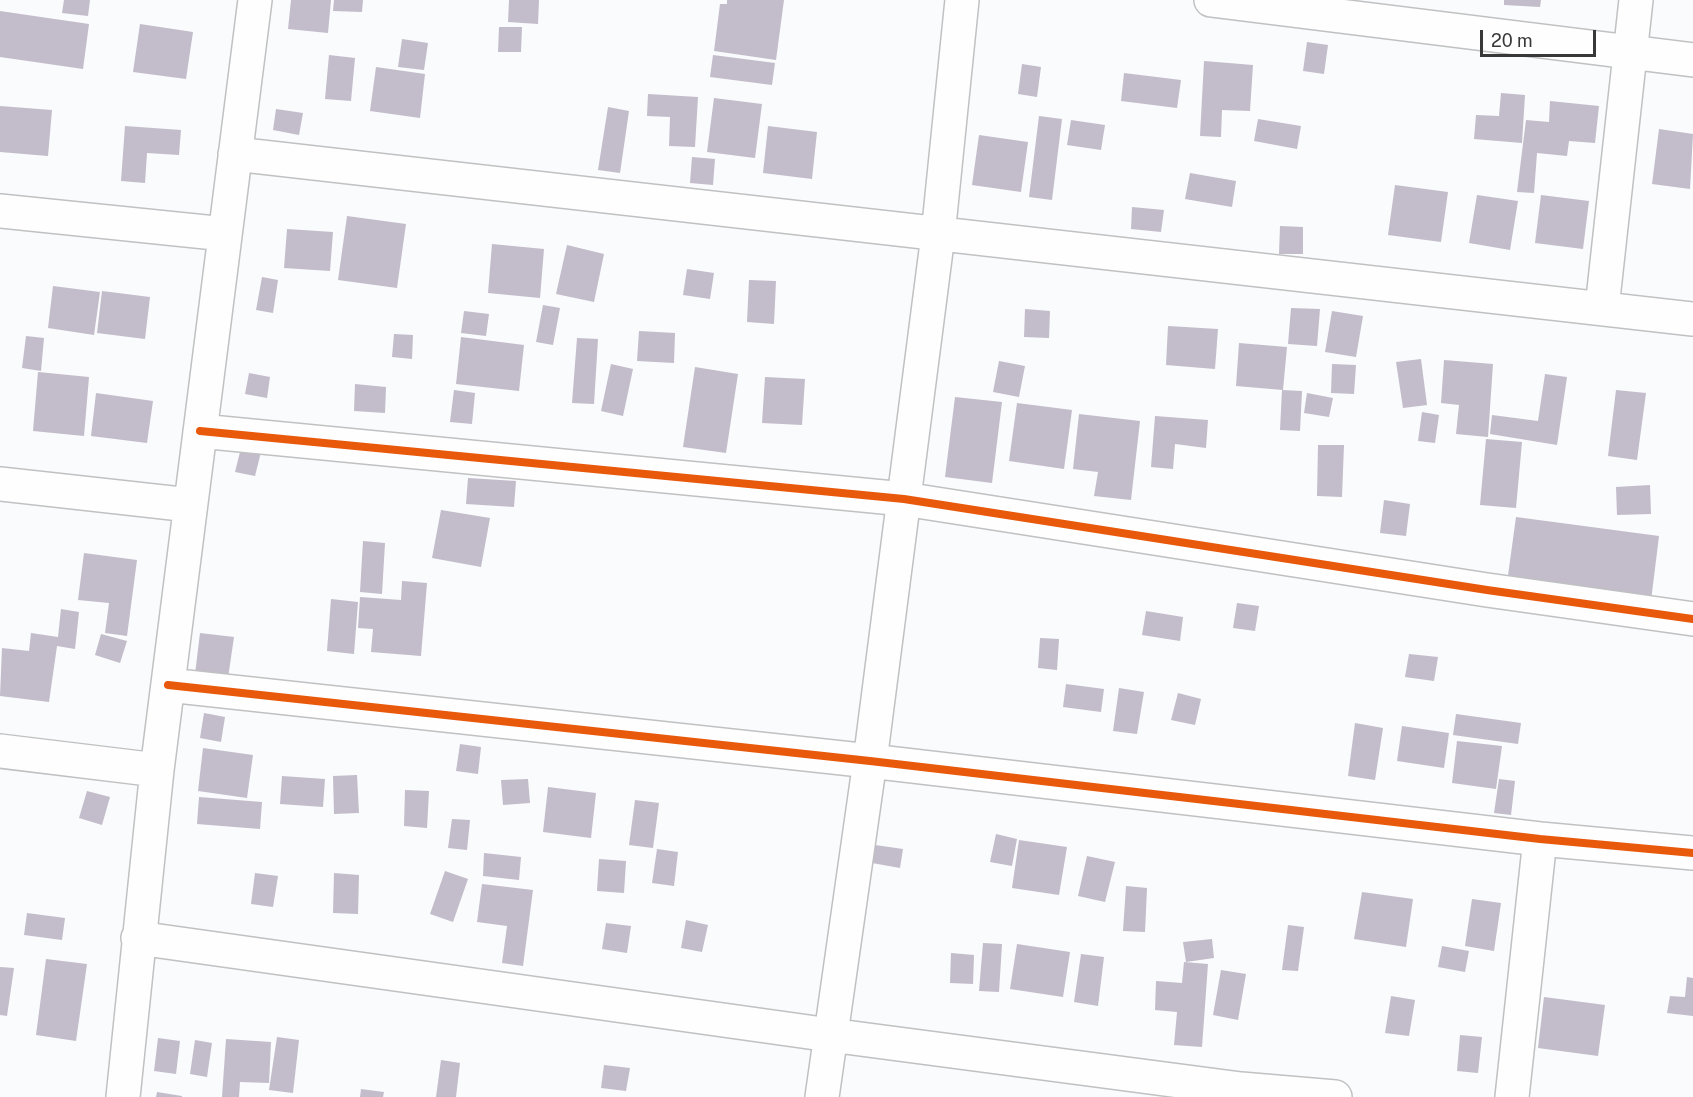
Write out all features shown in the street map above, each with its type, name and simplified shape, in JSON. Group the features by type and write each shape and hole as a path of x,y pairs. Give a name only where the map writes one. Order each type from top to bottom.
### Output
{"street":[{"path":"123,1097 157,770 255,0"},
{"path":"822,1097 870,761 938,235 962,0"},
{"path":"1211,0 1693,60"},
{"path":"1602,308 1636,0"},
{"path":"235,154 1693,320"},
{"path":"0,211 225,234"},
{"path":"200,431 904,499 1487,590 1693,619"},
{"path":"0,484 190,505"},
{"path":"168,685 870,761 1540,839 1693,853"},
{"path":"0,751 157,770"},
{"path":"1512,1097 1540,839"},
{"path":"138,938 1241,1093 1335,1097"}],"building":[{"path":"64,0 90,0 88,16 62,13"},
{"path":"291,0 331,0 328,33 288,29"},
{"path":"334,0 363,0 362,12 333,11"},
{"path":"509,0 539,0 538,24 508,22"},
{"path":"727,0 784,0 776,60 714,51 720,4 727,4"},
{"path":"1504,0 1541,0 1540,7 1504,5"},
{"path":"0,11 89,24 83,69 0,57"},
{"path":"140,24 193,32 186,79 133,72"},
{"path":"499,27 522,27 521,52 498,52"},
{"path":"402,39 428,43 424,70 398,67"},
{"path":"1307,42 1328,45 1324,74 1303,71"},
{"path":"329,55 355,58 351,101 325,99"},
{"path":"713,55 775,63 772,85 710,77"},
{"path":"1204,61 1253,65 1250,111 1222,110 1221,137 1200,136"},
{"path":"1022,64 1041,67 1037,97 1018,94"},
{"path":"376,67 425,74 420,118 370,111"},
{"path":"1124,73 1181,80 1177,108 1121,101"},
{"path":"1501,93 1525,95 1522,143 1474,139 1476,115 1499,116"},
{"path":"648,94 698,97 695,147 669,146 670,117 647,116"},
{"path":"714,98 762,104 755,158 707,152"},
{"path":"1550,101 1599,106 1595,143 1569,141 1567,156 1537,153 1534,193 1517,192 1526,120 1549,122"},
{"path":"0,106 52,110 48,156 0,152"},
{"path":"608,107 629,111 620,173 598,170"},
{"path":"276,109 303,113 299,135 273,130"},
{"path":"1039,116 1062,119 1052,200 1029,197"},
{"path":"1258,119 1301,126 1297,149 1254,141"},
{"path":"1071,120 1105,125 1101,150 1067,145"},
{"path":"125,126 181,130 179,155 147,153 145,183 121,181"},
{"path":"768,126 817,132 812,179 763,173"},
{"path":"1659,129 1693,134 1690,189 1652,184"},
{"path":"979,135 1028,142 1021,192 972,185"},
{"path":"692,157 715,159 713,185 690,183"},
{"path":"1190,173 1236,181 1232,207 1185,199"},
{"path":"1395,185 1448,192 1441,242 1388,235"},
{"path":"1477,195 1518,201 1510,250 1469,243"},
{"path":"1541,195 1589,201 1583,249 1535,243"},
{"path":"1132,207 1164,210 1161,232 1131,229"},
{"path":"347,216 406,224 397,288 338,280"},
{"path":"1280,226 1303,227 1303,254 1279,254"},
{"path":"287,229 333,232 330,271 284,268"},
{"path":"492,244 544,249 540,298 488,293"},
{"path":"567,245 604,254 594,302 556,294"},
{"path":"687,269 714,273 710,299 683,295"},
{"path":"262,277 278,280 273,313 256,310"},
{"path":"749,280 776,281 774,324 747,322"},
{"path":"53,286 100,292 94,335 48,328"},
{"path":"102,291 150,297 145,339 97,333"},
{"path":"543,305 560,308 553,345 536,342"},
{"path":"1291,308 1320,309 1317,346 1288,344"},
{"path":"1025,309 1050,311 1049,338 1024,337"},
{"path":"464,311 489,314 486,336 461,333"},
{"path":"1332,311 1363,316 1356,357 1325,352"},
{"path":"1168,326 1218,329 1215,369 1166,365"},
{"path":"639,331 675,333 674,363 637,361"},
{"path":"394,334 413,335 412,359 392,357"},
{"path":"26,336 44,338 41,371 22,368"},
{"path":"461,337 524,345 519,391 456,384"},
{"path":"577,338 598,339 594,404 572,403"},
{"path":"1239,343 1287,347 1283,390 1236,386"},
{"path":"1421,359 1427,405 1403,408 1396,362"},
{"path":"1444,360 1493,364 1488,437 1456,434 1459,405 1441,403"},
{"path":"999,361 1025,366 1019,397 993,392"},
{"path":"611,364 633,369 623,416 601,411"},
{"path":"1332,364 1356,365 1354,394 1331,393"},
{"path":"695,367 738,374 726,453 683,447"},
{"path":"38,372 89,377 84,436 33,431"},
{"path":"249,373 270,377 267,398 245,394"},
{"path":"1545,374 1567,377 1557,445 1490,434 1492,415 1538,421"},
{"path":"765,377 805,379 802,425 762,423"},
{"path":"355,384 386,387 385,413 354,411"},
{"path":"454,390 475,393 472,424 450,422"},
{"path":"1282,390 1302,391 1300,431 1280,430"},
{"path":"1616,390 1646,393 1637,460 1608,456"},
{"path":"96,393 153,401 147,443 91,436"},
{"path":"1307,393 1333,398 1329,417 1304,413"},
{"path":"955,397 1002,402 992,483 945,477"},
{"path":"1017,403 1072,410 1064,469 1009,461"},
{"path":"1422,412 1439,415 1435,443 1418,441"},
{"path":"1079,414 1140,421 1131,500 1094,496 1098,472 1073,469"},
{"path":"1155,416 1208,420 1206,448 1175,444 1173,469 1151,467"},
{"path":"1486,439 1522,442 1516,508 1480,505"},
{"path":"1318,445 1344,445 1342,497 1317,496"},
{"path":"241,448 261,452 255,476 235,472"},
{"path":"468,478 516,481 514,507 466,504"},
{"path":"1650,485 1651,514 1617,515 1616,487"},
{"path":"1384,500 1410,504 1406,536 1380,533"},
{"path":"441,510 490,518 481,567 432,558"},
{"path":"1516,517 1659,536 1650,609 1506,590"},
{"path":"363,541 385,543 382,594 360,592"},
{"path":"84,553 137,560 127,636 105,633 109,603 78,600"},
{"path":"402,581 427,583 421,656 371,652 373,629 358,628 360,597 401,600"},
{"path":"331,599 358,602 354,654 327,651"},
{"path":"1237,603 1259,606 1255,631 1233,628"},
{"path":"61,609 79,612 75,649 57,646 49,702 0,696 2,648 29,651 31,633 58,637"},
{"path":"1146,611 1183,617 1180,641 1142,635"},
{"path":"200,633 234,637 228,678 195,674"},
{"path":"101,634 127,641 120,663 95,655"},
{"path":"1040,638 1059,639 1057,670 1038,668"},
{"path":"1409,654 1438,657 1434,681 1405,677"},
{"path":"1066,684 1104,689 1101,712 1063,707"},
{"path":"1119,688 1144,692 1137,734 1113,731"},
{"path":"1178,693 1201,699 1195,725 1171,720"},
{"path":"204,713 225,717 221,742 200,738"},
{"path":"1456,714 1521,723 1518,744 1453,735"},
{"path":"1355,723 1383,728 1375,780 1348,776"},
{"path":"1402,726 1449,733 1444,768 1397,761"},
{"path":"1457,741 1502,746 1496,789 1452,783"},
{"path":"460,744 481,747 478,774 456,771"},
{"path":"203,748 253,755 247,798 198,791"},
{"path":"357,775 359,813 334,814 333,776"},
{"path":"282,776 325,779 323,807 280,804"},
{"path":"528,779 530,803 503,805 501,780"},
{"path":"1499,779 1515,781 1511,815 1494,813"},
{"path":"548,787 596,793 591,838 543,832"},
{"path":"405,790 429,791 427,828 404,826"},
{"path":"87,791 110,797 102,825 79,818"},
{"path":"199,797 262,802 260,829 197,824"},
{"path":"635,800 659,803 653,848 629,845"},
{"path":"452,819 470,820 467,850 448,848"},
{"path":"996,834 1017,839 1012,866 990,862"},
{"path":"1019,840 1067,847 1059,895 1012,888"},
{"path":"875,845 903,849 900,868 872,863"},
{"path":"657,849 678,852 674,886 652,883"},
{"path":"484,853 521,857 519,880 483,876"},
{"path":"1087,856 1115,862 1105,902 1078,896"},
{"path":"599,859 626,861 624,893 597,891"},
{"path":"445,871 468,879 453,922 430,914"},
{"path":"255,873 278,876 273,907 251,904"},
{"path":"334,873 359,875 358,914 333,913"},
{"path":"482,884 533,890 523,966 502,963 507,926 477,922"},
{"path":"1126,886 1147,888 1145,932 1123,931"},
{"path":"1362,892 1413,899 1406,947 1354,939"},
{"path":"1472,899 1501,903 1494,951 1465,946"},
{"path":"27,913 65,918 62,940 24,935"},
{"path":"686,920 708,925 702,952 681,948"},
{"path":"606,923 631,926 627,953 602,949"},
{"path":"1288,925 1304,927 1298,971 1282,970"},
{"path":"1212,939 1214,958 1186,962 1183,942"},
{"path":"983,943 1002,944 999,992 979,991"},
{"path":"1017,944 1070,952 1063,997 1010,989"},
{"path":"1442,946 1469,951 1465,972 1438,967"},
{"path":"951,953 974,955 973,984 950,983"},
{"path":"1081,954 1104,957 1098,1006 1074,1002"},
{"path":"46,959 87,964 76,1041 36,1035"},
{"path":"1184,962 1208,964 1202,1047 1174,1045 1177,1012 1155,1010 1156,981 1182,983"},
{"path":"0,967 14,968 7,1016 0,1015"},
{"path":"1221,970 1246,974 1238,1020 1213,1015"},
{"path":"1687,977 1693,978 1693,1016 1667,1013 1670,996 1685,997"},
{"path":"1391,996 1415,1000 1409,1036 1385,1033"},
{"path":"1544,997 1605,1005 1598,1056 1538,1048"},
{"path":"1460,1035 1482,1037 1478,1073 1457,1071"},
{"path":"277,1037 299,1040 293,1093 269,1090"},
{"path":"158,1038 180,1041 176,1074 154,1071"},
{"path":"226,1039 271,1042 269,1083 240,1082 239,1097 222,1097"},
{"path":"195,1040 212,1043 207,1077 190,1074"},
{"path":"441,1060 460,1063 456,1097 436,1097"},
{"path":"604,1065 630,1068 626,1091 601,1088"},
{"path":"361,1089 384,1092 383,1097 360,1097"},
{"path":"157,1092 182,1096 182,1097 156,1097"}],"cycle path":[{"path":"200,431 904,499 1487,590 1693,619"},
{"path":"168,685 870,761 1540,839 1693,853"}]}
